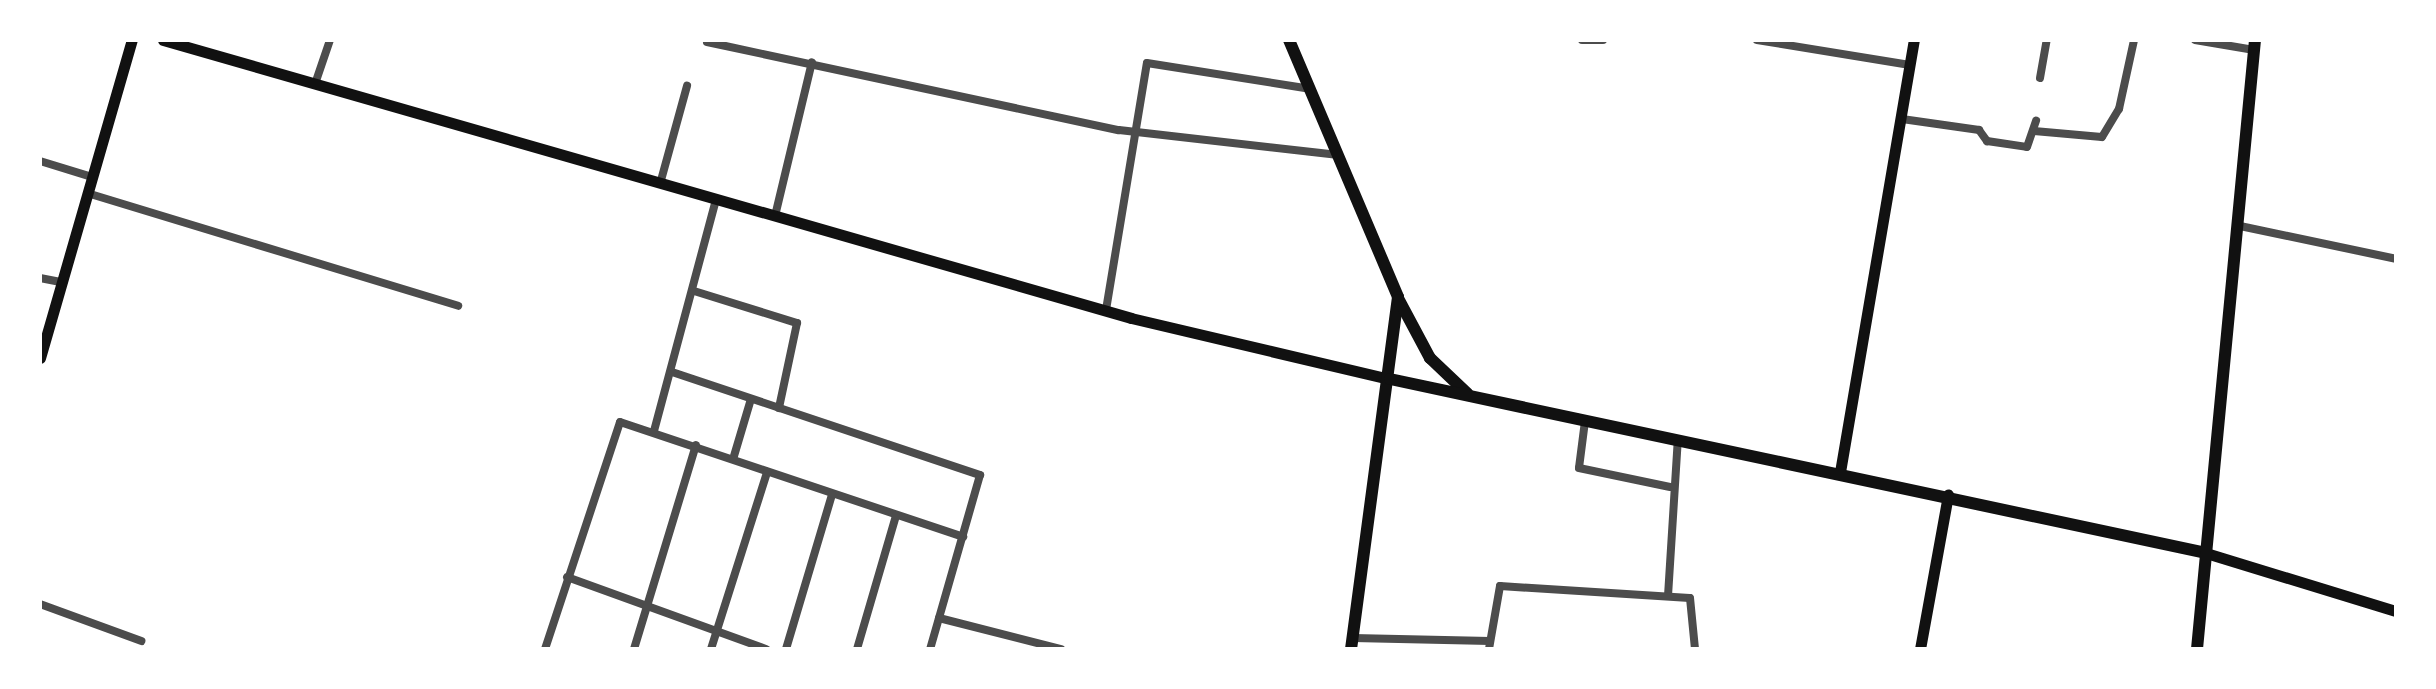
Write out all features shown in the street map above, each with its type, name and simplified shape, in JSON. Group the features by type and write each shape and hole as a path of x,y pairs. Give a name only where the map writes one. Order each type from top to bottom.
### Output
{"main road":[{"path":"40,358 132,40"},
{"path":"163,40 1106,310 1390,379 1948,495 2206,553 2396,611"},
{"path":"1289,40 1398,297 1430,358 1473,397"},
{"path":"1840,472 1914,40"},
{"path":"2197,649 2235,285 2255,45"},
{"path":"1352,644 1390,379 1398,297"},
{"path":"1920,649 1948,495"}],"street":[{"path":"315,84 330,40"},
{"path":"1582,40 1593,43 1603,40"},
{"path":"1757,40 1910,65"},
{"path":"2040,78 2047,40"},
{"path":"1902,119 1979,130 1987,141 2027,147 2035,126 2102,137 2119,109 2134,40"},
{"path":"2195,40 2255,45"},
{"path":"707,42 1136,132 1339,155"},
{"path":"1106,310 1143,72 1153,60 1312,90"},
{"path":"775,216 812,62"},
{"path":"660,184 687,86"},
{"path":"40,161 92,177"},
{"path":"87,193 458,306"},
{"path":"654,431 716,200"},
{"path":"2240,226 2396,259"},
{"path":"40,278 61,282"},
{"path":"694,291 797,323 779,408"},
{"path":"672,372 974,470 980,482 930,649"},
{"path":"734,456 751,399"},
{"path":"1585,421 1579,468 1670,487"},
{"path":"545,649 620,422 734,456 767,472 832,495 963,537"},
{"path":"1668,596 1670,487 1678,439"},
{"path":"634,649 696,445"},
{"path":"711,649 767,472"},
{"path":"786,649 832,495"},
{"path":"857,649 896,516"},
{"path":"567,577 766,649"},
{"path":"1352,644 1490,645 1500,586 1695,600 1695,649"},
{"path":"40,604 141,641"},
{"path":"939,618 1061,649"}]}
